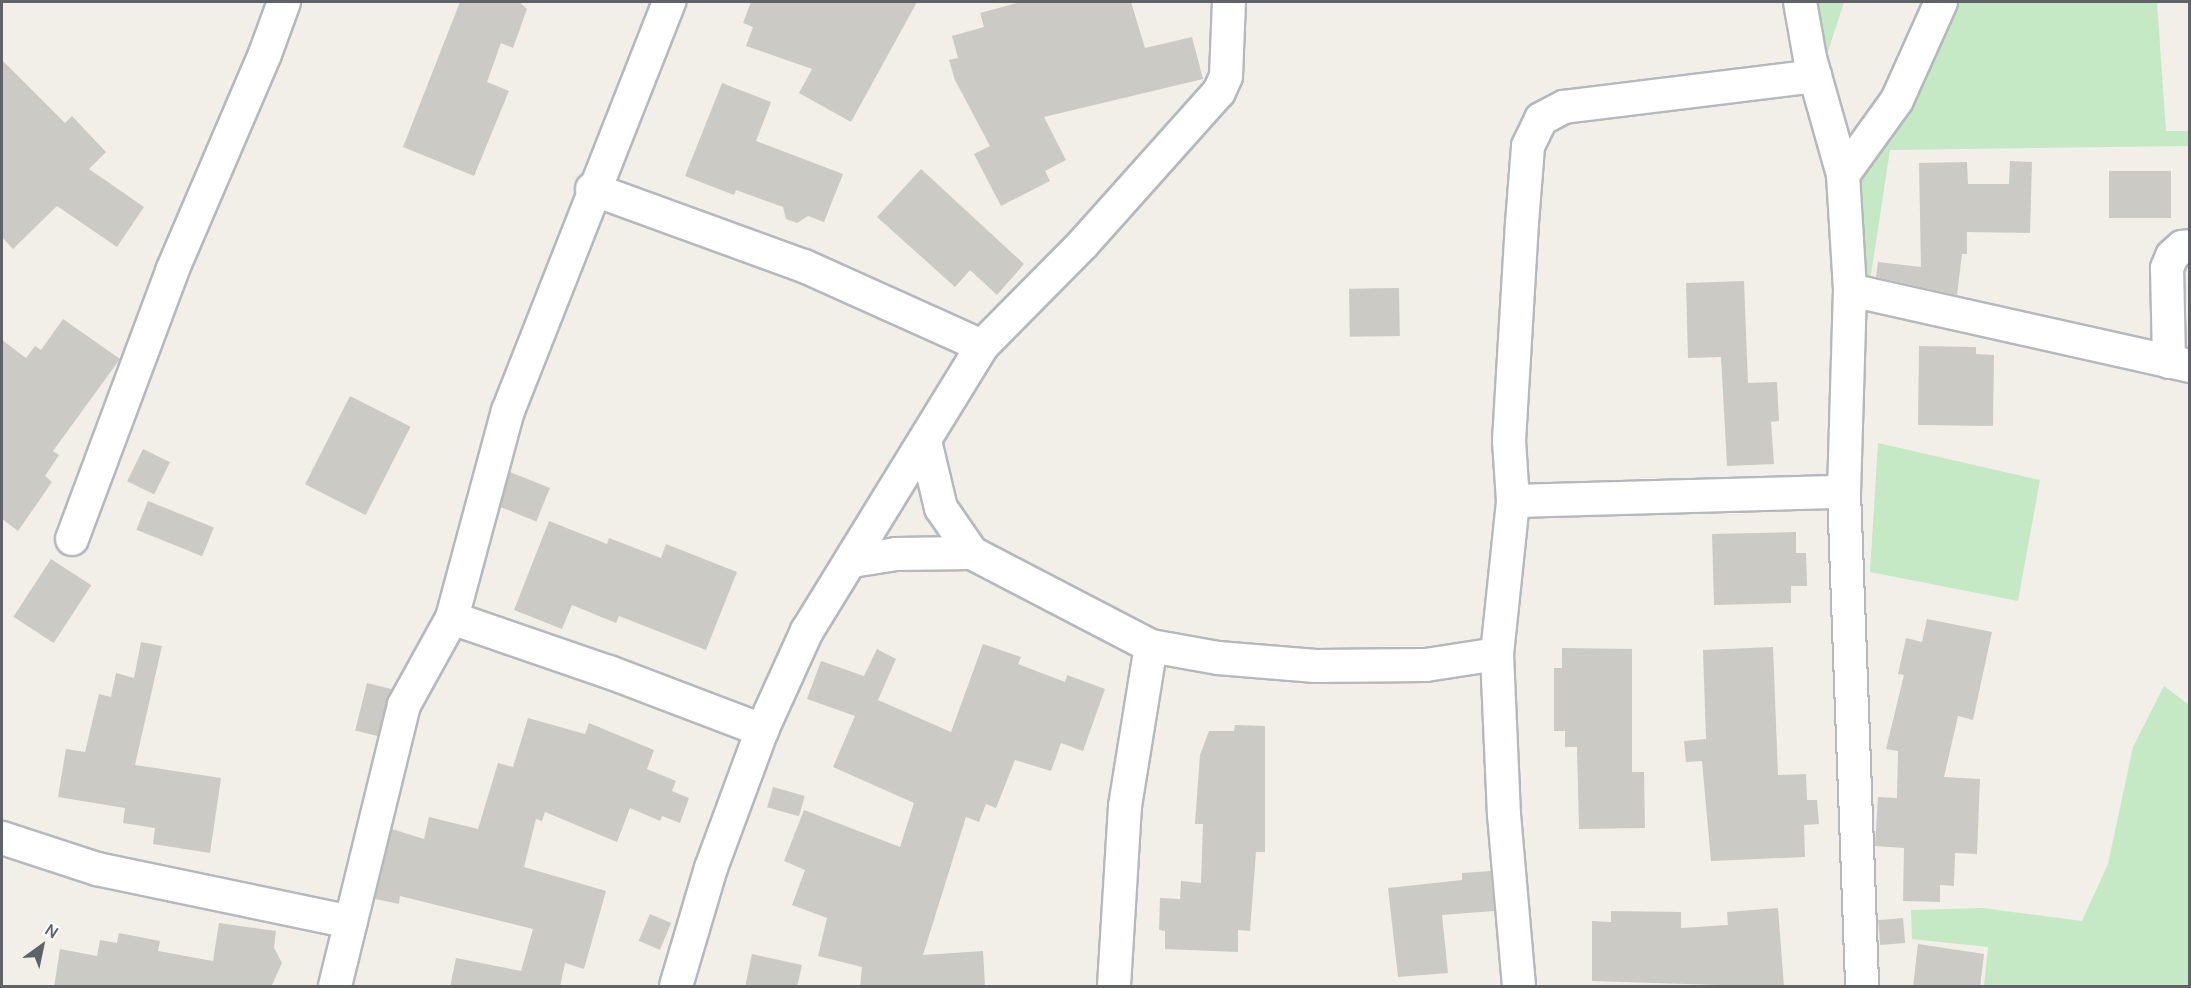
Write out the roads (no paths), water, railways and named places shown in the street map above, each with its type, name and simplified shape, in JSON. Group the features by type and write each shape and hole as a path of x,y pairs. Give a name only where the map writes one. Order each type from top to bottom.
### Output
{"street":[{"path":"72,539 172,271 266,54 284,2"},
{"path":"335,987 404,705 452,618 507,411 592,189 669,2"},
{"path":"676,987 711,868 762,730 807,631 852,561 981,346 1082,245 1213,100 1226,76 1229,2"},
{"path":"1800,2 1815,76 1843,175 1850,290 1844,492 1862,987"},
{"path":"1843,175 1898,100 1941,2"},
{"path":"1519,987 1504,815 1497,654 1513,501 1509,441 1528,146 1541,119 1564,107 1815,76"},
{"path":"592,189 804,266 981,346"},
{"path":"1850,290 2179,364 2167,268 2172,256 2182,247 2190,246"},
{"path":"925,441 941,508 972,553 1151,646 1218,658 1316,666 1426,665 1497,654"},
{"path":"1513,501 1844,492"},
{"path":"852,561 896,554 972,553"},
{"path":"452,618 609,672 762,730"},
{"path":"1114,987 1125,806 1151,646"},
{"path":"2,838 97,869 351,922"}]}
